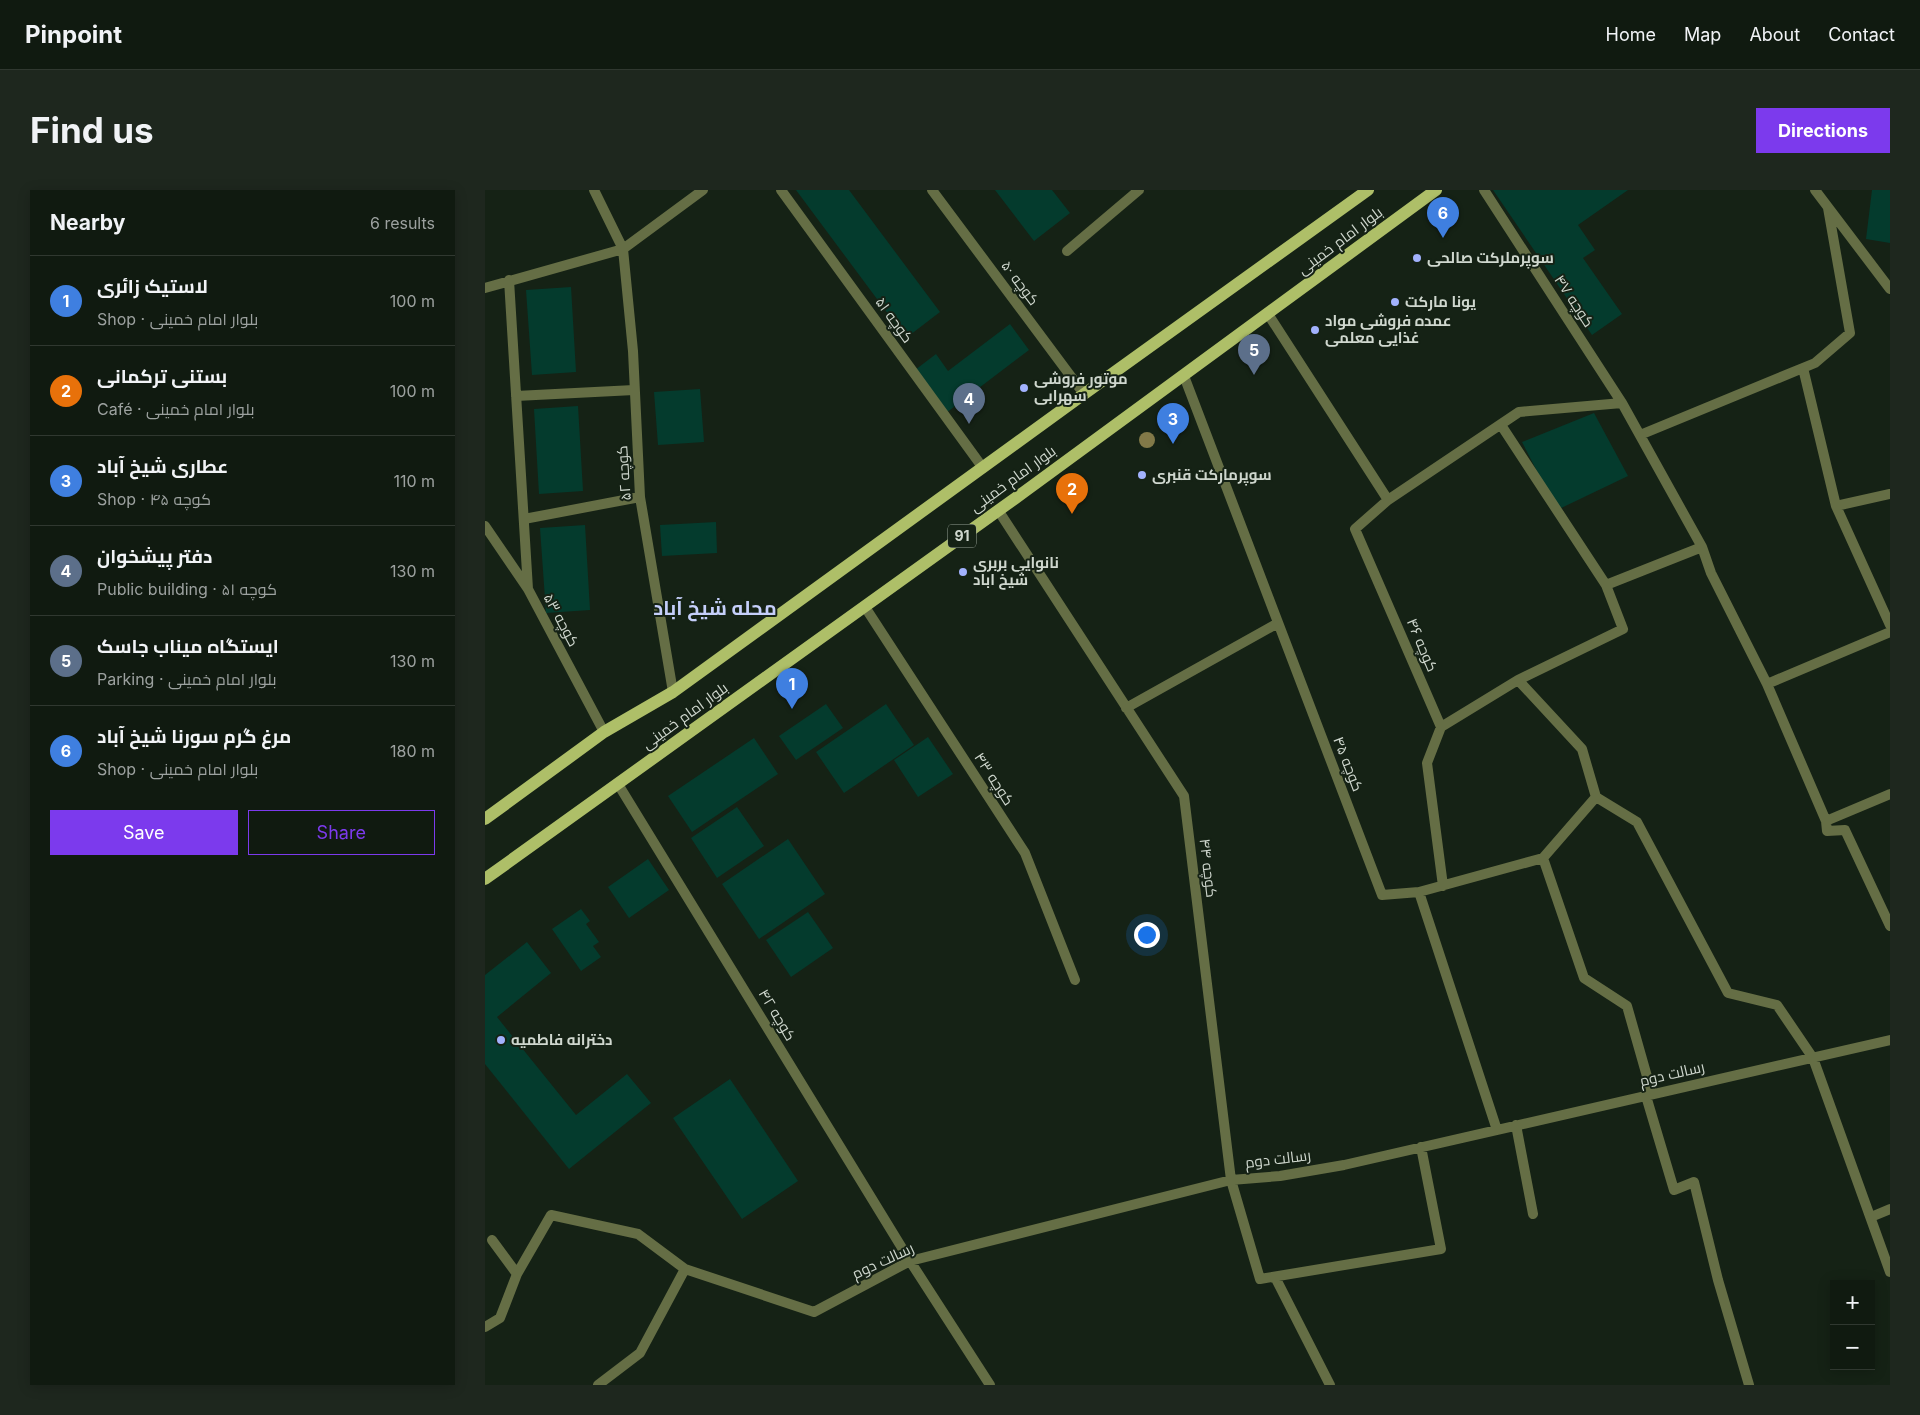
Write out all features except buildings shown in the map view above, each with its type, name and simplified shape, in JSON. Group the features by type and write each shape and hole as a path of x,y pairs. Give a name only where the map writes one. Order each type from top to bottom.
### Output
{"main road":[{"name":"بلوار امام خمینی","path":"485,819 604,732 673,692 1368,190"},
{"name":"بلوار امام خمینی","path":"485,879 1184,376 1436,190"}],"street":[{"path":"594,190 623,249"},
{"path":"485,288 623,249 703,190"},
{"name":"کوچه ۵۱","path":"781,190 983,468"},
{"name":"کوچه ۵۰","path":"932,190 1084,394"},
{"path":"1067,252 1126,194 1139,190"},
{"name":"کوچه ۴۷","path":"1484,190 1622,403 1702,547 1711,573 1767,684 1826,821"},
{"path":"1815,190 1890,290"},
{"path":"1640,435 1815,363 1849,333 1828,208"},
{"name":"کوچه ۵۲","path":"623,249 633,351 640,497 673,692"},
{"path":"509,280 528,589"},
{"path":"1268,314 1388,500 1519,412 1622,403"},
{"path":"1803,368 1836,506 1890,625"},
{"name":"کوچه ۴۵","path":"1184,376 1382,895 1419,892"},
{"path":"516,396 634,390"},
{"path":"1443,886 1427,763 1441,727 1518,680 1623,630 1606,585 1501,425"},
{"path":"1836,506 1890,494"},
{"path":"524,519 640,497"},
{"name":"کوچه ۴۶","path":"1388,500 1355,529 1441,727"},
{"name":"کوچه ۴۴","path":"998,510 1184,796 1231,1180 1260,1279 1275,1277"},
{"name":"کوچه ۵۳","path":"485,526 528,589 604,732"},
{"path":"1606,585 1702,547"},
{"name":"کوچه ۴۳","path":"865,607 1025,853 1075,980"},
{"path":"1126,708 1278,622"},
{"path":"1767,684 1890,632"},
{"path":"1518,680 1582,749 1596,797 1637,822 1728,994 1777,1005 1813,1058 1890,1272"},
{"name":"کوچه ۴۲","path":"618,784 910,1261 990,1385"},
{"path":"1890,794 1826,821 1827,831 1845,830 1890,925"},
{"path":"1497,1130 1419,892 1543,858 1596,797"},
{"path":"1543,858 1584,978 1627,1006 1673,1190 1694,1182 1749,1385"},
{"name":"رسالت دوم","path":"517,1274 551,1215 638,1234 685,1269 814,1312 910,1261 1231,1180 1289,1174 1344,1165 1890,1040"},
{"path":"1517,1125 1533,1214"},
{"path":"1330,1385 1275,1277 1441,1249 1421,1148"},
{"path":"1871,1217 1890,1209"},
{"path":"485,1327 500,1318 517,1274 492,1240"},
{"path":"598,1385 640,1353 685,1269"}],"place":[{"name":"مرغ گرم سورنا شیخ آباد","path":"1443,238"},
{"name":"سوپرملرکت صالحی","path":"1417,258"},
{"name":"یونا مارکت","path":"1395,302"},
{"name":"عمده فروشی مواد غذایی معلمی","path":"1315,330"},
{"name":"ایستگاه میناب جاسک","path":"1254,375"},
{"name":"موتور فروشی سهرابی","path":"1024,388"},
{"name":"دفتر پیشخوان","path":"969,424"},
{"name":"عطاری شیخ آباد","path":"1173,444"},
{"name":"سوپرمارکت قنبری","path":"1142,475"},
{"name":"بستنی ترکمانی","path":"1072,514"},
{"name":"نانوایی بربری شیخ اباد","path":"963,572"},
{"name":"لاستیک زائری","path":"792,709"},
{"name":"دخترانه فاطمیه","path":"501,1040"}],"district":[{"name":"محله شیخ آباد","path":"715,608"}]}
